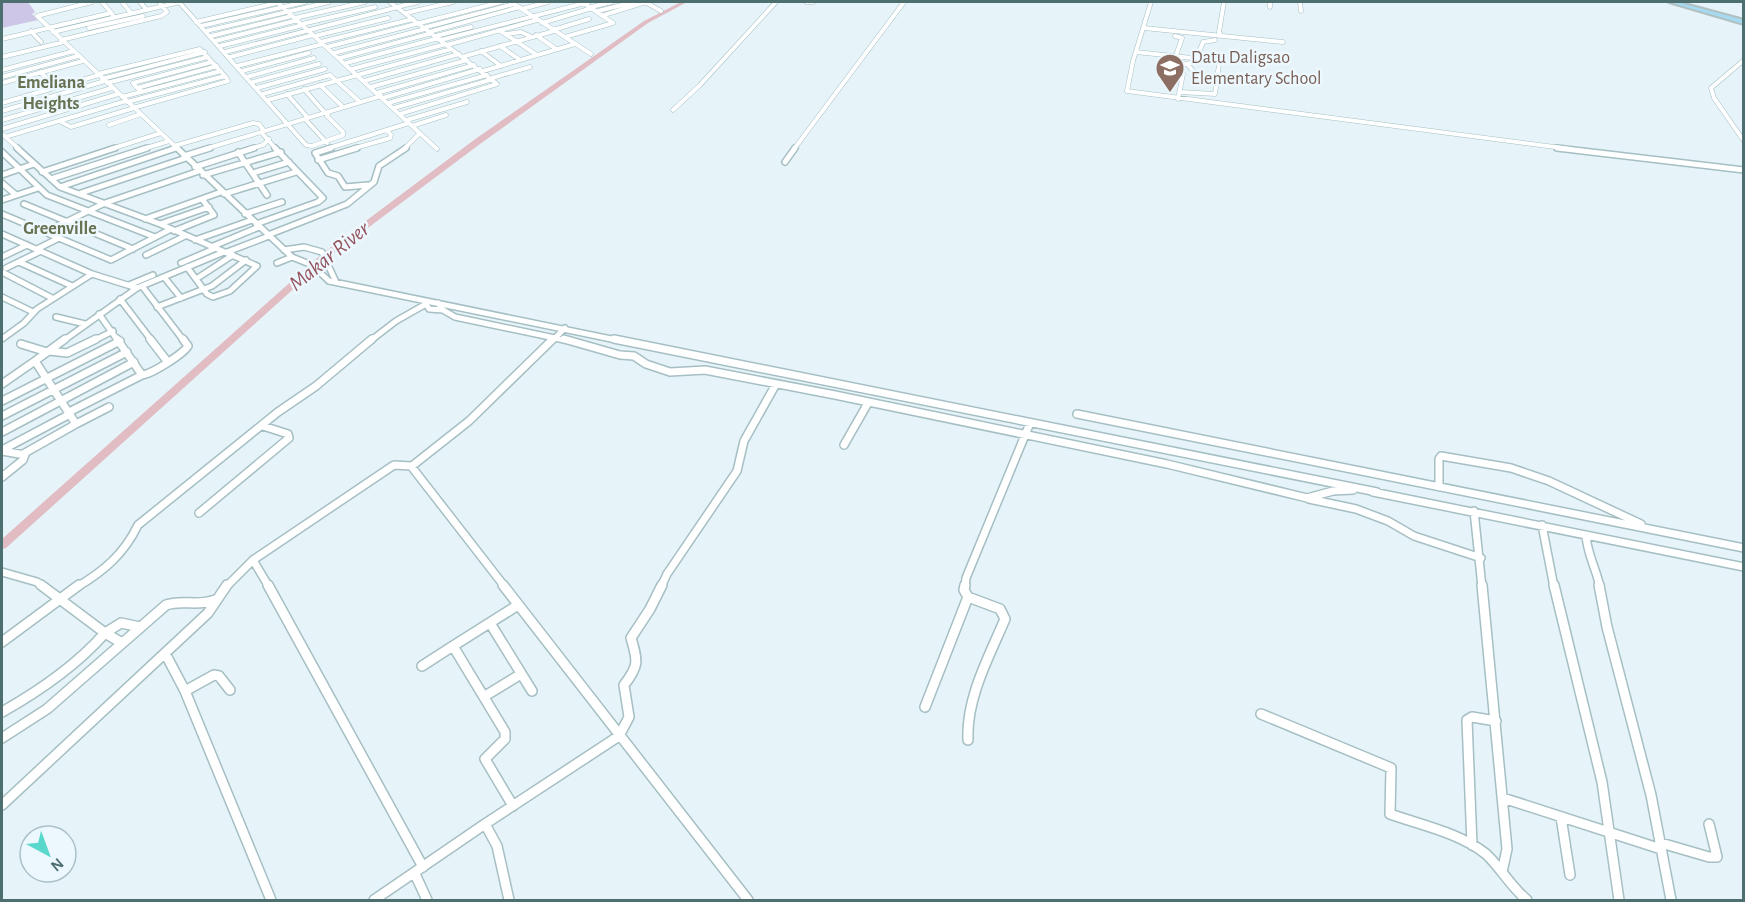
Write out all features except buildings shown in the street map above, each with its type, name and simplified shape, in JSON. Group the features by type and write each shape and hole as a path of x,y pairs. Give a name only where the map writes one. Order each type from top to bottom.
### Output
{"main road":[{"path":"1672,2 1743,22"}],"street":[{"path":"92,2 37,15 284,250 292,257 312,265 329,281 1743,567"},
{"path":"102,2 114,17"},
{"path":"122,2 131,14"},
{"path":"140,2 147,10"},
{"path":"59,37 161,16 166,13 159,2"},
{"path":"2,57 114,17 164,8 181,2 196,22 308,146 344,134 327,116 327,112 304,89"},
{"path":"196,22 280,3 305,2"},
{"path":"206,31 329,2"},
{"path":"210,36 367,2 396,23"},
{"path":"225,52 381,12 402,2"},
{"path":"394,5 434,2"},
{"path":"406,14 453,2"},
{"path":"237,66 501,2"},
{"path":"352,69 465,22 548,2"},
{"path":"334,53 477,31 530,13 585,2 613,23 565,37"},
{"path":"346,63 435,36 493,32 612,2"},
{"path":"598,11 634,2"},
{"path":"604,15 647,2 661,11"},
{"path":"673,110 700,85 776,2"},
{"path":"806,2 813,2"},
{"path":"785,162 904,2"},
{"path":"1151,2 1127,92 1743,170"},
{"path":"1221,35 1219,32 1224,2"},
{"path":"1300,2 1301,10"},
{"path":"86,3 90,8"},
{"path":"280,3 437,149"},
{"path":"201,26 280,3"},
{"path":"435,36 469,16 513,3 591,54"},
{"path":"415,4 421,10"},
{"path":"394,5 497,84 400,114"},
{"path":"73,6 83,19"},
{"path":"220,46 375,7"},
{"path":"463,12 474,20"},
{"path":"2,39 111,13"},
{"path":"484,17 496,26"},
{"path":"215,41 295,18"},
{"path":"357,18 365,23"},
{"path":"230,57 388,18"},
{"path":"324,44 413,19"},
{"path":"364,81 500,46 589,19"},
{"path":"465,22 477,31"},
{"path":"340,58 471,27"},
{"path":"486,28 493,32"},
{"path":"1144,28 1283,42"},
{"path":"499,30 537,56"},
{"path":"31,31 41,42"},
{"path":"506,34 520,32 534,36 556,50"},
{"path":"1172,67 1182,38 1174,36"},
{"path":"1198,60 1205,40 1226,39 1231,36"},
{"path":"388,103 575,44"},
{"path":"500,46 520,60"},
{"path":"304,48 360,102"},
{"path":"2,111 198,49 207,55 228,81 77,126 66,126 58,121"},
{"path":"268,100 451,49"},
{"path":"2,70 74,51"},
{"path":"481,51 501,66"},
{"path":"1136,52 1198,60 1220,59 1214,94 1180,92"},
{"path":"247,53 256,61"},
{"path":"242,71 309,53"},
{"path":"2,103 57,87 102,79 127,78 207,55"},
{"path":"2,77 78,56"},
{"path":"247,77 314,58"},
{"path":"371,87 467,60"},
{"path":"1172,67 1198,60"},
{"path":"1743,60 1713,85 1711,90 1743,141"},
{"path":"2,83 83,61"},
{"path":"133,83 212,62"},
{"path":"252,82 319,64"},
{"path":"1187,64 1193,72"},
{"path":"81,193 185,157 474,65"},
{"path":"137,88 217,66"},
{"path":"394,108 530,67"},
{"path":"1172,67 1182,72 1193,72 1217,78"},
{"path":"33,68 57,87"},
{"path":"257,88 325,69"},
{"path":"180,70 184,75"},
{"path":"3,136 58,121 142,92 221,71"},
{"path":"380,96 483,72"},
{"path":"1178,99 1184,77 1182,72"},
{"path":"263,94 330,75"},
{"path":"2,129 123,98 182,88 225,76"},
{"path":"127,78 142,92"},
{"path":"320,85 343,107"},
{"path":"2,120 112,88"},
{"path":"182,88 187,93"},
{"path":"287,94 331,147"},
{"path":"368,185 345,187 338,176 328,173 315,153 467,102"},
{"path":"109,125 141,114"},
{"path":"409,123 446,115"},
{"path":"60,187 175,147 252,124 259,124 262,132 296,172 322,196 322,199 256,224 195,240"},
{"path":"318,160 390,138 391,135 387,130"},
{"path":"42,172 161,133"},
{"path":"2,384 139,287 341,208 356,198 375,180 379,166 412,144 420,133"},
{"path":"3,136 60,187 160,224 184,236 246,260 257,268 226,294 213,297 204,290 187,267"},
{"path":"45,232 105,203 199,171 238,152 263,145 269,139"},
{"path":"51,179 169,141"},
{"path":"2,152 47,195 155,237"},
{"path":"238,152 267,195"},
{"path":"199,171 246,162 281,152"},
{"path":"253,173 289,162"},
{"path":"2,175 34,164"},
{"path":"145,219 202,199 296,172"},
{"path":"2,183 16,195"},
{"path":"2,200 38,188"},
{"path":"2,214 111,260 155,237 211,217 214,213 202,199"},
{"path":"245,214 282,202"},
{"path":"24,204 133,249"},
{"path":"160,224 209,207"},
{"path":"181,263 256,224"},
{"path":"2,234 92,274 139,287 188,346 186,351 167,361 161,368 142,375 2,451"},
{"path":"146,255 184,236"},
{"path":"3,269 59,238"},
{"path":"2,256 27,245"},
{"path":"284,250 309,246 319,250 326,255 336,282"},
{"path":"196,279 228,253"},
{"path":"277,263 292,257"},
{"path":"157,307 204,290 246,260"},
{"path":"19,262 72,286"},
{"path":"3,269 52,298"},
{"path":"2,339 52,298 92,274"},
{"path":"129,285 153,275"},
{"path":"164,277 181,298"},
{"path":"2,297 33,312"},
{"path":"120,299 167,361"},
{"path":"428,302 429,309 443,310 466,319 556,337 620,355 634,356 646,364 670,372 705,370 776,384 1167,464 1356,509 1388,521 1414,536 1481,558"},
{"path":"2,642 60,598 105,570 111,560 129,544 138,525 401,318 428,302"},
{"path":"438,303 443,310"},
{"path":"99,314 142,375"},
{"path":"56,317 85,324"},
{"path":"2,805 165,653 217,600 230,581 253,560 387,468 394,465 412,466 469,421 565,328"},
{"path":"2,330 9,333"},
{"path":"21,344 48,352 67,353 112,331"},
{"path":"2,401 120,341"},
{"path":"2,416 127,352"},
{"path":"35,361 76,424"},
{"path":"2,432 134,362"},
{"path":"374,900 619,736 628,717 624,685 636,670 636,654 631,638 647,616 667,574 737,471 744,441 776,384"},
{"path":"844,445 881,392"},
{"path":"2,451 23,454 110,407"},
{"path":"1077,414 1743,548"},
{"path":"968,740 967,728 971,710 1005,614 1000,609 968,597 964,590 966,578 1030,423"},
{"path":"199,513 290,438 288,434 263,426"},
{"path":"1093,450 1104,438"},
{"path":"2,477 23,460 25,455 23,454"},
{"path":"1439,487 1441,456 1511,468 1549,481 1657,531"},
{"path":"412,466 748,900"},
{"path":"1307,498 1343,490 1377,492"},
{"path":"1474,511 1481,558 1507,849 1502,872"},
{"path":"1542,525 1555,591 1594,747 1610,832 1619,900"},
{"path":"1586,535 1587,551 1597,572 1607,627 1635,730 1671,900"},
{"path":"253,560 423,867"},
{"path":"2,572 37,582 122,643"},
{"path":"925,707 968,597"},
{"path":"2,738 47,709 172,602 206,609"},
{"path":"422,666 518,605"},
{"path":"96,624 129,622 141,627"},
{"path":"2,712 74,664 116,623"},
{"path":"490,623 532,691"},
{"path":"453,646 485,696 506,736 486,756 486,764 513,806"},
{"path":"165,653 185,691 271,900"},
{"path":"485,696 521,674"},
{"path":"185,691 214,675 219,676 230,690"},
{"path":"1261,714 1391,768 1390,814 1473,845 1527,900"},
{"path":"1473,845 1467,720 1472,717 1496,721"},
{"path":"1503,798 1610,832 1661,846 1717,857 1709,825"},
{"path":"1561,816 1570,875"},
{"path":"485,824 497,846 509,900"},
{"path":"415,874 427,900"}],"shaded area":[{"path":"2,2 28,2 35,12 32,14 38,20 2,28"}],"waterway":[{"name":"Makar River","path":"2,545 326,255 477,142 646,22 684,2"}],"place":[{"name":"Datu Daligsao Elementary School","path":"1170,94"}],"district":[{"name":"Emeliana Heights","path":"51,94"},
{"name":"Greenville","path":"60,229"}]}
